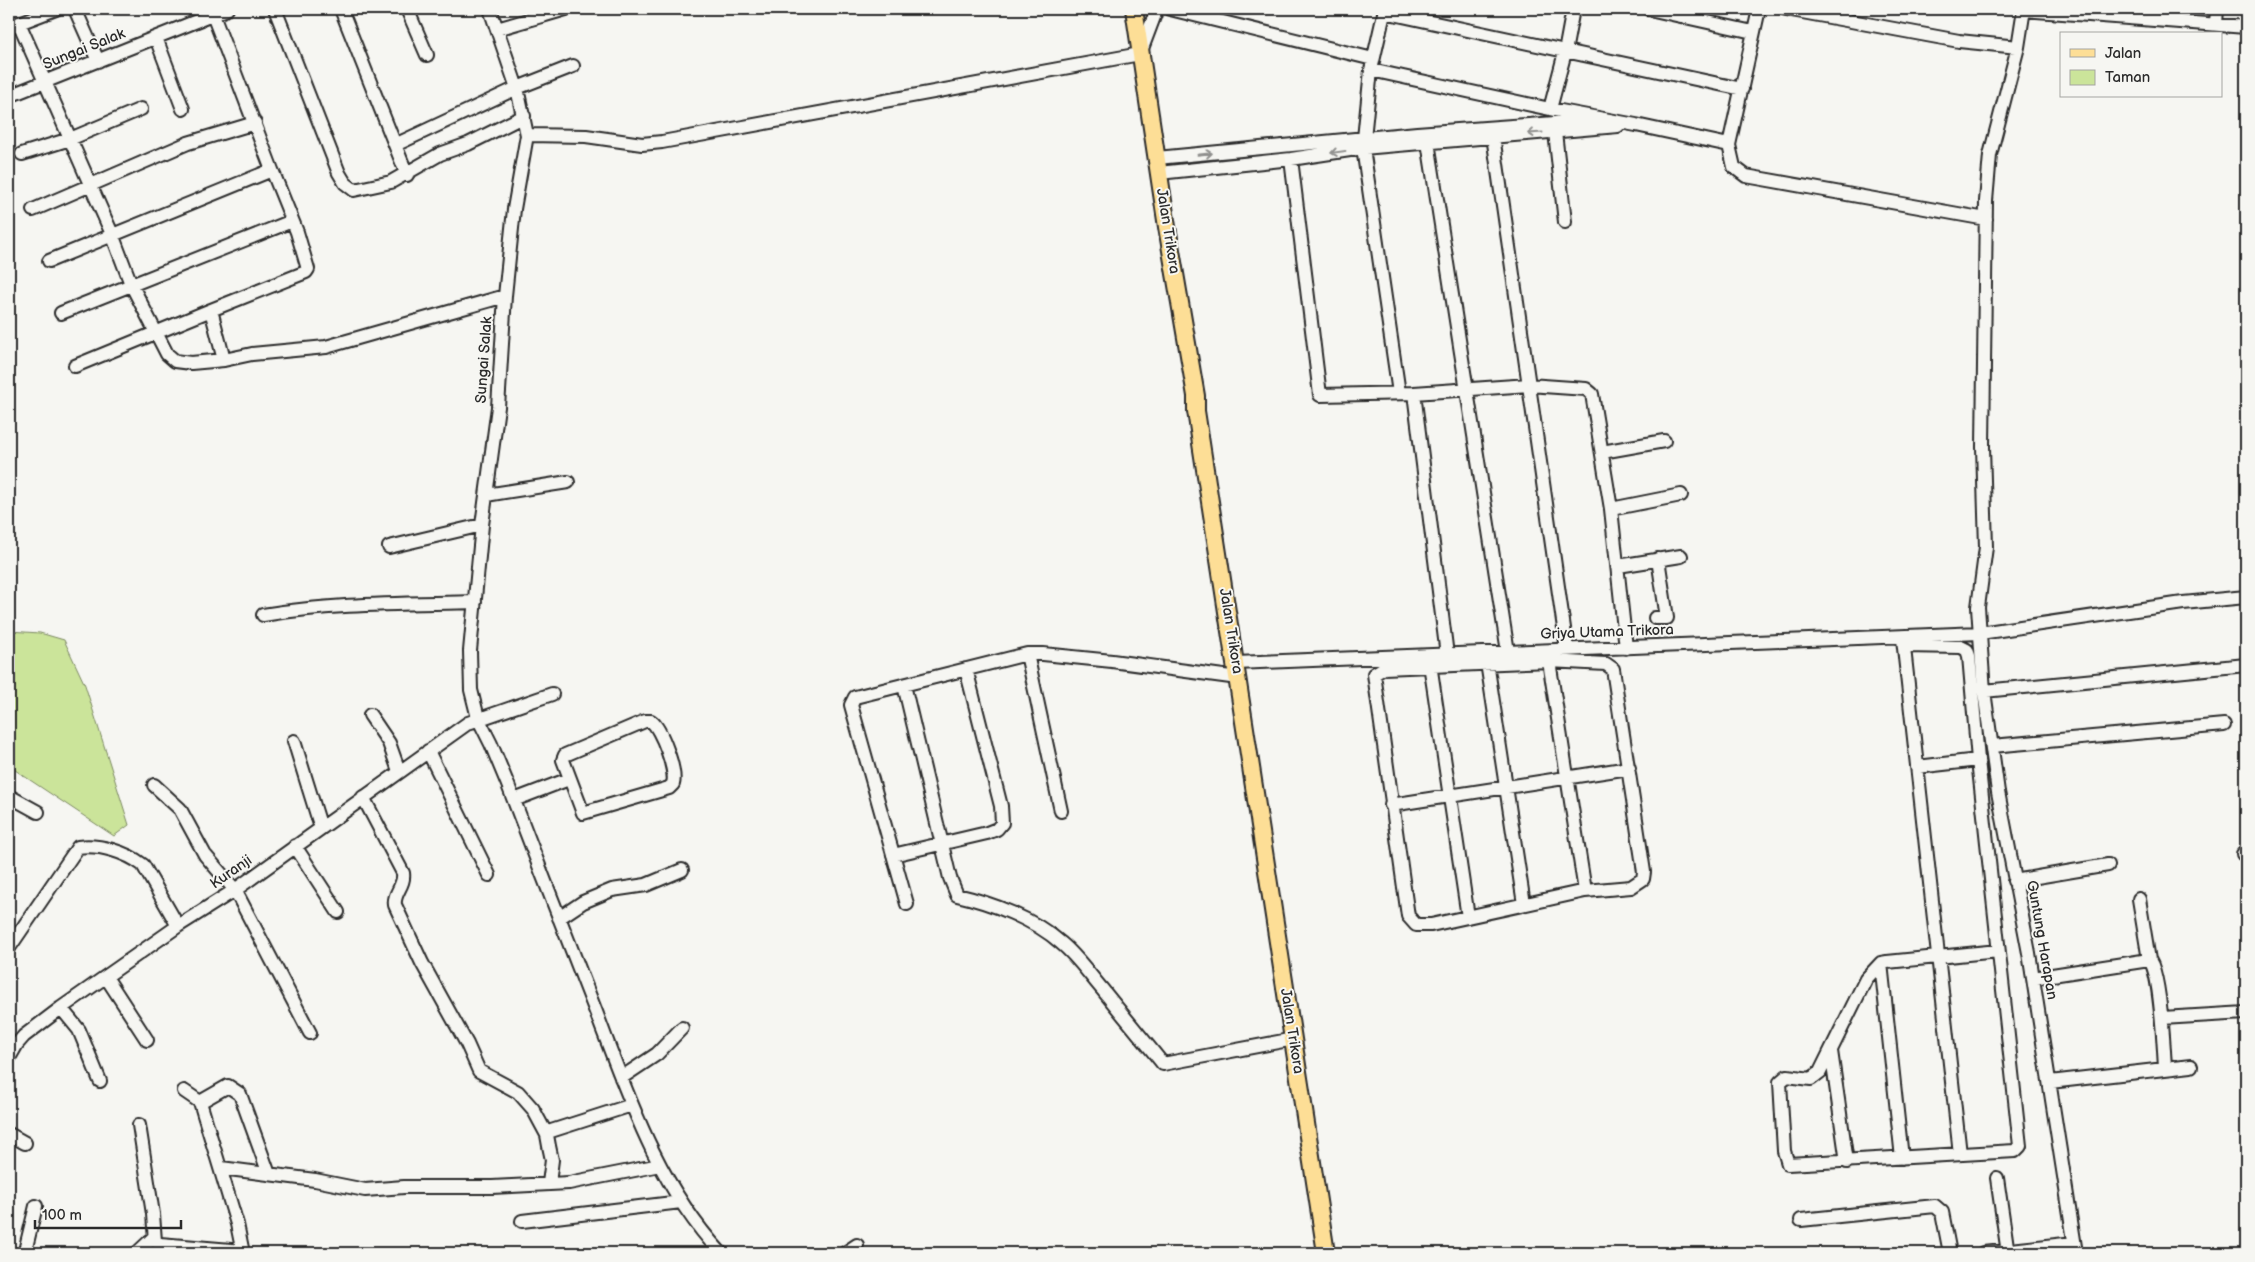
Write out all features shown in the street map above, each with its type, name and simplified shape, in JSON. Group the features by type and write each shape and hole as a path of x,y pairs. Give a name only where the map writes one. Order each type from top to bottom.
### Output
{"main road":[{"name":"Jalan Trikora","path":"1134,9 1196,396 1196,411 1326,1253"}],"street":[{"path":"56,9 14,25 46,82 112,234 131,284 167,354 175,361 191,363 224,360 252,354 326,347 505,296"},
{"path":"75,9 98,61"},
{"name":"Sungai Salak","path":"9,96 227,9"},
{"path":"275,9 335,164 344,183 351,188 359,190 391,182 440,154 468,144 524,116"},
{"path":"341,9 406,175"},
{"path":"407,9 426,55"},
{"name":"Sungai Salak","path":"490,9 517,88 527,135 514,209 505,296 498,407 482,525 470,651 471,690 478,718 514,800 632,1105 660,1165 681,1202 721,1253"},
{"path":"497,29 566,9"},
{"path":"527,135 586,136 642,144 662,142 1140,54 1157,9"},
{"path":"1170,9 1372,64 1550,109 1636,124 1729,145"},
{"path":"1550,109 1565,52 1573,9"},
{"path":"1649,9 1753,32"},
{"path":"1759,9 1729,145 1734,167 1746,176 1986,219"},
{"path":"1786,9 1959,41 2018,47"},
{"path":"2216,24 2217,9"},
{"path":"1399,394 1363,143 1372,64 1384,10 1565,52 1742,88"},
{"path":"2024,10 2148,14 2216,24 2246,26"},
{"name":"Guntung Harapan","path":"2024,10 2018,47 1990,155 1986,219 1983,447 1986,547 1978,607 1984,691 2003,823 2033,978 2075,1248"},
{"path":"75,366 306,272 308,265 213,15"},
{"path":"156,38 183,109"},
{"path":"395,145 517,88 574,66"},
{"path":"22,154 70,139 141,110"},
{"path":"1158,165 1547,122 1608,120"},
{"path":"34,210 188,143 255,123"},
{"path":"1158,165 1291,159 1363,143 1428,142 1636,124"},
{"path":"1556,132 1565,222"},
{"path":"1493,136 1567,649"},
{"path":"1428,142 1508,652"},
{"path":"1291,159 1320,394 1399,394 1529,385 1590,391 1595,405 1611,508 1626,648"},
{"path":"49,261 272,170"},
{"path":"61,313 292,221"},
{"path":"211,310 224,360"},
{"path":"1414,393 1447,656"},
{"path":"1602,452 1664,441"},
{"path":"486,495 568,482"},
{"path":"1611,508 1680,495"},
{"path":"389,547 482,525"},
{"path":"1618,566 1680,556"},
{"path":"1655,618 1667,618 1658,559"},
{"name":"Griya Utama Trikora","path":"893,855 851,702 855,697 865,693 1027,654 1237,671 1447,656 1487,658 1508,652 1567,649 1903,641 1980,633 2183,603 2246,597"},
{"path":"263,615 368,604 475,602"},
{"path":"1960,1154 1939,956 1903,641 1961,647 1967,650 1998,951 2021,1144 2015,1151 1791,1165 1787,1163 1784,1151 1780,1082 1782,1078 1787,1076 1814,1079 1820,1072 1866,979 1881,963 1939,956 1998,951"},
{"path":"1027,654 1061,811"},
{"path":"1487,658 1524,904"},
{"path":"1487,658 1549,661 1606,664 1613,669 1644,872 1643,879 1631,886 1585,891 1420,926 1410,921 1391,805 1374,674 1384,668 1487,658"},
{"path":"1549,661 1585,891"},
{"path":"1430,664 1468,917"},
{"path":"1984,691 2246,665"},
{"path":"907,904 893,855 992,831 1000,827 1003,818 966,669"},
{"path":"904,685 950,878 957,895 974,899 1021,918 1042,929 1061,943 1078,960 1163,1064 1294,1039"},
{"name":"Kuranji","path":"9,1058 24,1036 61,1008 178,926 235,890 428,751 478,718 552,694"},
{"path":"370,715 389,743 399,771"},
{"path":"651,721 655,724 667,750 674,779 669,788 585,813 581,809 569,779 563,760 565,755 651,721"},
{"path":"1992,746 2224,725"},
{"path":"294,740 321,828"},
{"path":"428,751 489,875"},
{"path":"1917,767 1978,760"},
{"path":"1391,805 1628,768"},
{"path":"514,800 569,779"},
{"path":"154,785 180,809 205,854 235,890 310,1033"},
{"path":"9,796 38,812"},
{"path":"363,797 404,873 404,880 396,894 395,905 422,964 467,1044 478,1071 518,1092 533,1109 550,1146 552,1160 549,1183"},
{"path":"9,948 78,847 93,845 134,858 143,865 178,926"},
{"path":"295,846 338,912"},
{"path":"2014,881 2108,865"},
{"path":"559,918 584,902 612,890 646,885 682,870"},
{"path":"2139,899 2149,960 2154,966 2162,1018 2166,1068"},
{"path":"2033,978 2149,960"},
{"path":"1881,963 1902,1158"},
{"path":"106,977 147,1040"},
{"path":"61,1008 79,1030 100,1081"},
{"path":"2162,1018 2246,1013"},
{"path":"621,1078 657,1054 682,1028"},
{"path":"1831,1051 1847,1162"},
{"path":"2050,1082 2192,1066"},
{"path":"200,1102 228,1086 240,1094 270,1174"},
{"path":"139,1125 154,1214 154,1238 160,1244 243,1252 221,1168 200,1102 184,1091"},
{"path":"551,1131 632,1105"},
{"path":"9,1134 25,1143"},
{"path":"221,1168 315,1180 365,1190 404,1187 492,1187 569,1183 660,1165"},
{"path":"1997,1178 2008,1252"},
{"path":"522,1221 681,1202"},
{"path":"26,1247 36,1206"},
{"path":"1801,1220 1935,1206 1942,1212 1950,1253"},
{"path":"137,1253 154,1238"},
{"path":"845,1253 857,1245"},
{"path":"1982,1253 2075,1248"}],"green space":[{"path":"9,631 40,633 64,640 85,685 129,825 114,836 9,766"}]}
